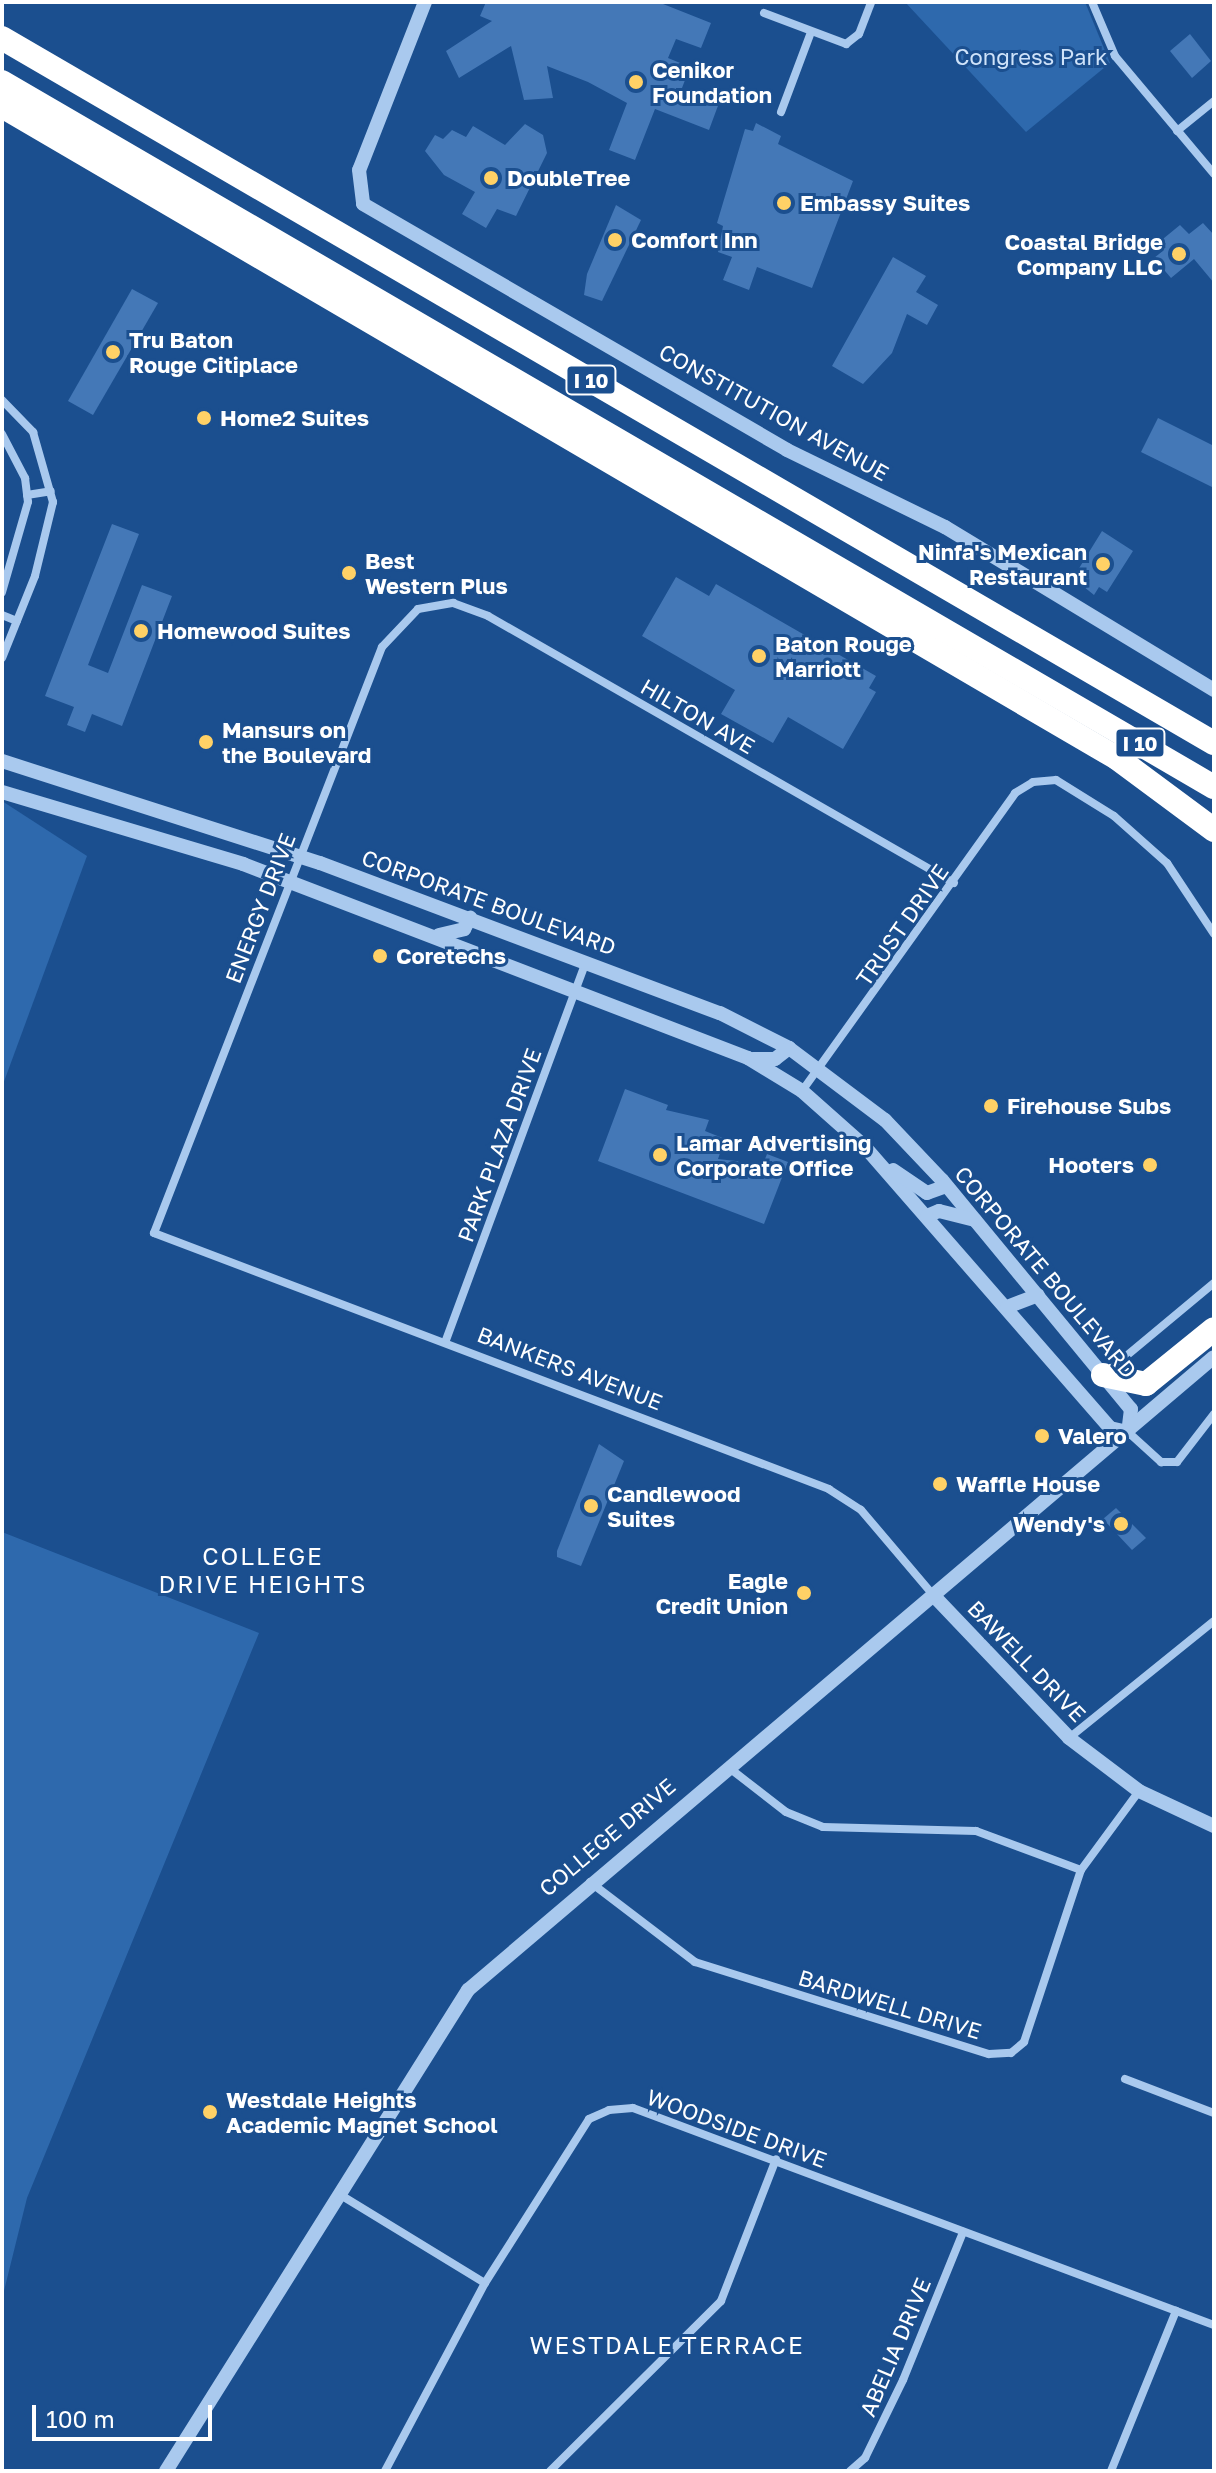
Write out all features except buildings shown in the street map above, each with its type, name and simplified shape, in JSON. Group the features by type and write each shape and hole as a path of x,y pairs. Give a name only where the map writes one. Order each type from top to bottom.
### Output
{"highway":[{"name":"I 10","path":"2,38 1214,743"},
{"name":"I 10","path":"2,82 1214,787"},
{"path":"2,106 1117,758 1214,830"},
{"path":"1179,722 1214,736"},
{"path":"1103,1375 1146,1384 1214,1329"}],"street":[{"name":"CONSTITUTION AVENUE","path":"425,2 359,170 357,194 375,213 787,450 945,527 1214,690"},
{"path":"764,13 811,32 851,43 871,2"},
{"path":"1092,2 1115,56 1214,174"},
{"path":"781,112 811,32"},
{"path":"1177,131 1214,101"},
{"path":"2,400 33,432 51,491 51,525 2,658"},
{"path":"2,434 27,495 27,520 2,592"},
{"path":"27,495 51,491"},
{"name":"HILTON AVE","path":"418,609 453,603 488,616 954,883"},
{"name":"ENERGY DRIVE","path":"154,1233 382,647 418,609"},
{"path":"2,615 17,621"},
{"name":"CORPORATE BOULEVARD","path":"2,761 300,856 586,962 789,1048 885,1120 946,1186 1131,1409 1128,1432"},
{"name":"TRUST DRIVE","path":"802,1091 823,1071 1015,793 1033,782 1056,780 1114,816 1167,863 1214,934"},
{"path":"2,792 290,881 748,1058 802,1091 881,1165 1110,1428 1128,1432 1161,1462 1177,1462 1214,1414"},
{"path":"434,935 464,929 470,918"},
{"name":"PARK PLAZA DRIVE","path":"446,1340 586,962"},
{"path":"748,1058 775,1059 789,1048"},
{"path":"881,1165 927,1193 946,1186"},
{"path":"927,1216 939,1211 975,1220"},
{"name":"BANKERS AVENUE","path":"154,1233 446,1340 829,1489 861,1510 934,1596"},
{"path":"1103,1375 1214,1283"},
{"path":"1007,1307 1038,1295"},
{"name":"COLLEGE DRIVE","path":"166,2471 468,1990 589,1882 934,1596 1214,1357"},
{"name":"BAWELL DRIVE","path":"934,1596 1069,1738 1139,1791 1214,1826"},
{"path":"1069,1738 1214,1621"},
{"path":"726,1766 786,1812 823,1827 976,1831 1081,1870"},
{"name":"BARDWELL DRIVE","path":"589,1882 695,1962 989,2054 1011,2053 1024,2042 1081,1870 1139,1791"},
{"path":"1125,2079 1214,2113"},
{"name":"WOODSIDE DRIVE","path":"485,2283 589,2119 609,2110 633,2108 1214,2325"},
{"path":"550,2471 721,2301 754,2232 776,2159"},
{"path":"339,2194 485,2283 385,2471"},
{"name":"ABELIA DRIVE","path":"850,2471 865,2458 903,2380 963,2232"},
{"path":"1111,2471 1176,2311"}],"green space":[{"name":"Congress Park","path":"905,2 1085,2 1110,63 1026,132"},
{"path":"2,801 87,856 2,1087"},
{"path":"2,1532 259,1633 27,2198 2,2299"}],"place":[{"name":"Cenikor Foundation","path":"636,82"},
{"name":"DoubleTree","path":"491,178"},
{"name":"Embassy Suites","path":"784,203"},
{"name":"Comfort Inn","path":"615,240"},
{"name":"Coastal Bridge Company LLC","path":"1179,254"},
{"name":"Tru Baton Rouge Citiplace","path":"113,352"},
{"name":"Home2 Suites","path":"204,418"},
{"name":"Ninfa's Mexican Restaurant","path":"1103,564"},
{"name":"Best Western Plus","path":"349,573"},
{"name":"Homewood Suites","path":"141,631"},
{"name":"Baton Rouge Marriott","path":"759,656"},
{"name":"Mansurs on the Boulevard","path":"206,742"},
{"name":"Coretechs","path":"380,956"},
{"name":"Firehouse Subs","path":"991,1106"},
{"name":"Lamar Advertising Corporate Office","path":"660,1155"},
{"name":"Hooters","path":"1150,1165"},
{"name":"Valero","path":"1042,1436"},
{"name":"Waffle House","path":"940,1484"},
{"name":"Candlewood Suites","path":"591,1506"},
{"name":"Wendy's","path":"1121,1524"},
{"name":"Eagle Credit Union","path":"804,1593"},
{"name":"Westdale Heights Academic Magnet School","path":"210,2112"}],"district":[{"name":"COLLEGE DRIVE HEIGHTS","path":"263,1570"},
{"name":"WESTDALE TERRACE","path":"667,2345"}]}
